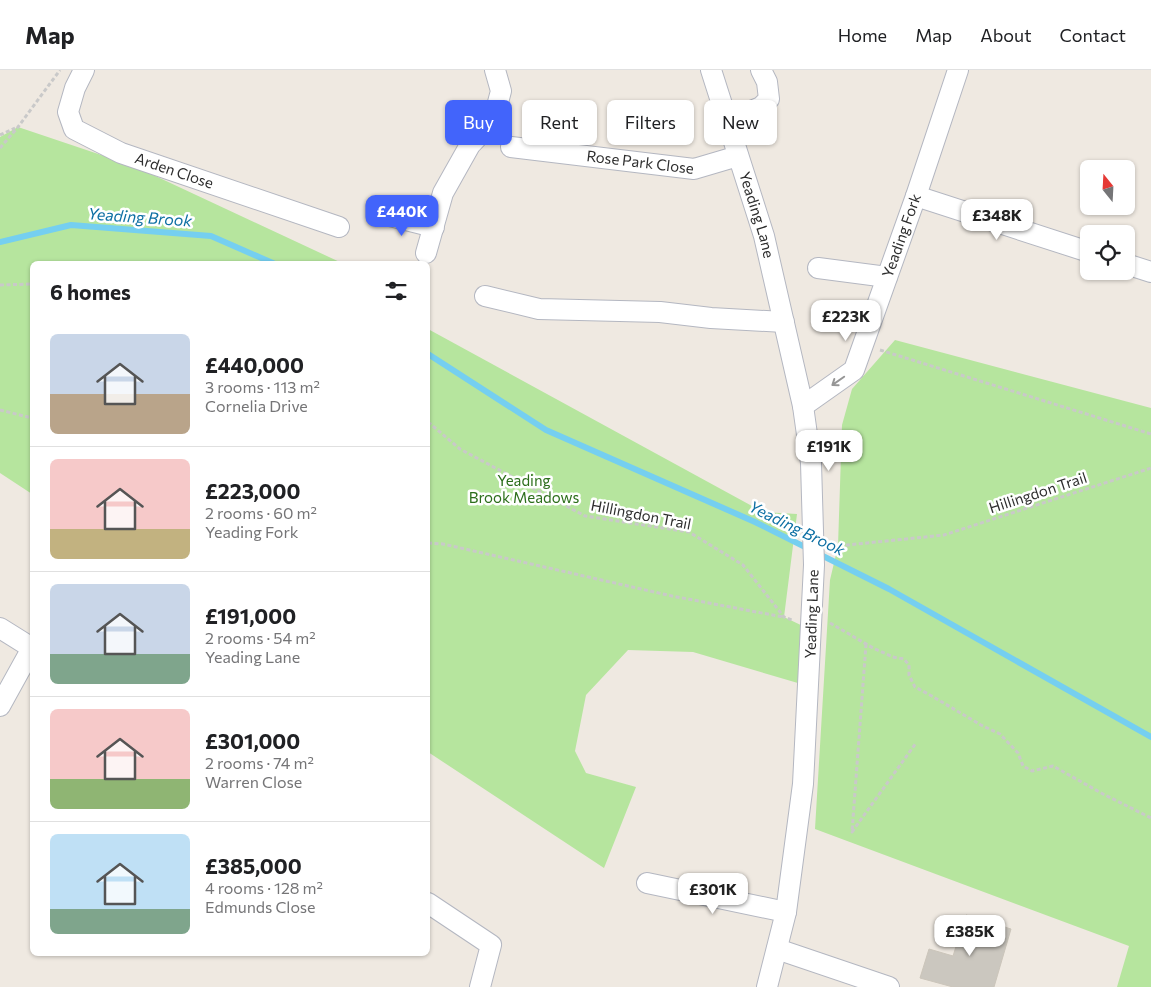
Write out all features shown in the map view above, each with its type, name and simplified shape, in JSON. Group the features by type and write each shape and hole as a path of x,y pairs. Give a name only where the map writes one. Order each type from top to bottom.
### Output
{"street":[{"name":"Arden Close","path":"84,70 75,88 68,112 74,129 121,153 339,227"},
{"path":"426,253 443,193 470,145 494,121 501,91 495,70"},
{"name":"Yeading Lane","path":"711,70 720,100"},
{"path":"761,70 767,82 768,100"},
{"name":"Yeading Fork","path":"803,406 854,370 916,196 958,70"},
{"name":"Yeading Lane","path":"735,145 764,236 803,406 811,462 814,565 803,784 786,912 767,987"},
{"name":"Rose Park Close","path":"511,147 694,169 738,156"},
{"path":"916,196 1080,249"},
{"path":"378,213 434,226"},
{"path":"1135,267 1151,272"},
{"path":"818,268 887,276"},
{"path":"485,296 539,309 660,312 711,318 784,322"},
{"path":"0,628 30,647"},
{"path":"0,706 30,652"},
{"path":"647,883 786,912"},
{"path":"430,905 491,945 480,987"},
{"path":"777,949 889,987"}],"path":[{"path":"0,148 60,70"},
{"path":"0,135 18,127"},
{"path":"0,285 30,284"},
{"path":"863,344 1151,434"},
{"path":"0,410 30,418"},
{"name":"Hillingdon Trail","path":"430,424 460,449 585,516 688,532 743,565 784,617"},
{"name":"Hillingdon Trail","path":"813,541 838,546 944,535 1151,468"},
{"path":"430,543 443,544 672,596 784,617 812,618 866,644 904,659 909,665 909,675 915,688 930,694 981,725 1000,734 1018,753 1023,766 1032,771 1053,766 1151,818"},
{"path":"866,644 852,832 916,743"}],"green space":[{"path":"18,127 134,166 338,261 30,261 30,493 0,473 0,137"},
{"name":"Yeading Brook Meadows","path":"430,330 763,512 797,514 784,617 807,628 808,686 693,652 628,650 586,695 575,751 586,773 636,787 604,868 430,753"},
{"path":"895,340 1151,408 1151,987 1117,987 1129,946 815,829 830,580 838,546 842,425 852,389"}],"building":[{"path":"966,915 1011,929 994,987 953,987 920,978 929,949 953,956"}],"waterway":[{"name":"Yeading Brook","path":"0,242 71,225 211,236 268,261"},
{"name":"Yeading Brook","path":"430,355 546,430 755,522 889,589 1151,737"}]}
